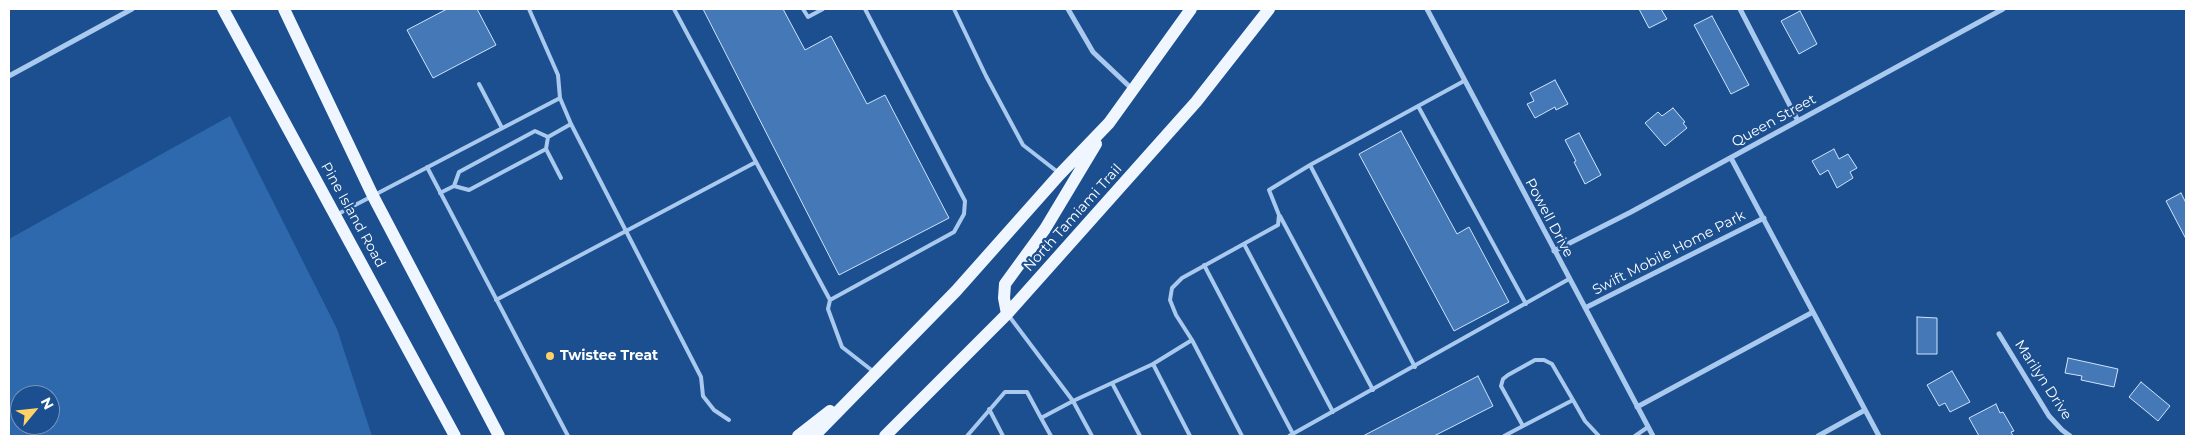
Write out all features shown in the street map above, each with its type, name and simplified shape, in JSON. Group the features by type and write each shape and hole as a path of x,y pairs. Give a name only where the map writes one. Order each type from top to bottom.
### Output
{"main road":[{"name":"Pine Island Road","path":"223,9 455,436"},
{"name":"Pine Island Road","path":"284,9 373,196 499,436"},
{"name":"North Tamiami Trail","path":"885,436 1007,314 1196,102 1269,9"},
{"path":"1007,314 1004,298 1005,284 1045,229 1109,123 1188,10"},
{"path":"814,436 956,291 1060,174 1109,123"},
{"path":"798,436 876,373"},
{"path":"482,404 505,436"}],"street":[{"path":"9,76 132,9"},
{"path":"1068,9 1093,52 1132,89"},
{"name":"Powell Drive","path":"1427,9 1653,436"},
{"path":"1740,9 1798,121"},
{"name":"Queen Street","path":"1554,251 1731,158 2003,9"},
{"name":"Swift Mobile Home Park","path":"1731,158 1879,436"},
{"name":"Swift Mobile Home Park","path":"1585,308 1764,218"},
{"path":"1637,407 1813,312"},
{"name":"Marilyn Drive","path":"1999,334 2049,416 2070,436"},
{"path":"1818,436 1866,410"}],"lane":[{"path":"529,9 558,75 560,98 571,124 701,377 703,396 714,410 729,420"},
{"path":"674,9 830,300 828,310 842,347 876,373"},
{"path":"804,9 808,17 823,9"},
{"path":"830,300 954,232 964,214 965,201 865,9"},
{"path":"954,9 986,76 1023,145 1060,174"},
{"path":"1373,390 1279,215 1269,190 1310,165 1464,81"},
{"path":"479,84 502,128"},
{"path":"336,215 560,98"},
{"path":"1418,106 1526,304"},
{"path":"548,137 571,124"},
{"path":"454,186 459,172 535,131 548,137"},
{"path":"548,137 546,149 561,178"},
{"path":"440,193 454,186 469,190 546,149"},
{"path":"496,300 756,162"},
{"path":"1310,165 1415,367"},
{"path":"427,166 568,436"},
{"path":"1242,436 1192,340 1176,315 1170,300 1172,288 1182,278 1204,264 1278,225 1279,215"},
{"path":"1244,244 1333,412"},
{"path":"1204,264 1291,435 1569,280"},
{"path":"1007,314 1073,401 1092,436"},
{"path":"1041,418 1153,364 1192,340"},
{"path":"1523,426 1501,386 1503,379 1535,360 1544,360 1552,364 1585,421 1598,436"},
{"path":"1153,364 1190,436"},
{"path":"1112,383 1140,436"},
{"path":"966,436 1005,392 1027,392 1051,436"},
{"path":"1504,436 1573,400"},
{"path":"989,409 1003,436"},
{"path":"1635,436 1648,427"}],"shaded area":[{"path":"230,116 337,329 372,436 9,436 9,239"}],"building":[{"path":"447,9 477,9 496,45 433,78 407,30"},
{"path":"703,9 783,9 805,50 831,36 867,104 885,95 949,218 839,275"},
{"path":"1639,9 1661,9 1667,19 1649,28"},
{"path":"1800,11 1817,44 1799,54 1781,21"},
{"path":"1712,16 1749,85 1731,94 1694,25"},
{"path":"1555,80 1568,104 1556,110 1555,107 1535,118 1527,104 1534,101 1530,93"},
{"path":"1673,108 1685,122 1683,123 1687,128 1665,146 1645,123 1658,112 1662,116"},
{"path":"1401,131 1457,234 1469,227 1509,302 1454,331 1359,154"},
{"path":"1579,133 1601,175 1585,184 1565,140"},
{"path":"1834,149 1839,159 1848,154 1857,168 1850,172 1853,178 1837,188 1828,170 1820,175 1812,161"},
{"path":"2181,193 2186,203 2186,239 2166,201"},
{"path":"1917,317 1937,318 1937,354 1917,354"},
{"path":"2068,358 2118,369 2114,387 2081,380 2082,376 2065,373"},
{"path":"1952,371 1970,402 1950,412 1945,403 1939,406 1927,385"},
{"path":"1478,376 1493,406 1434,436 1363,436"},
{"path":"2141,382 2170,406 2158,421 2129,397"},
{"path":"1996,404 2000,413 2003,412 2014,431 2011,432 2013,436 1979,436 1969,418"}],"place":[{"name":"Twistee Treat","path":"550,356"}]}
